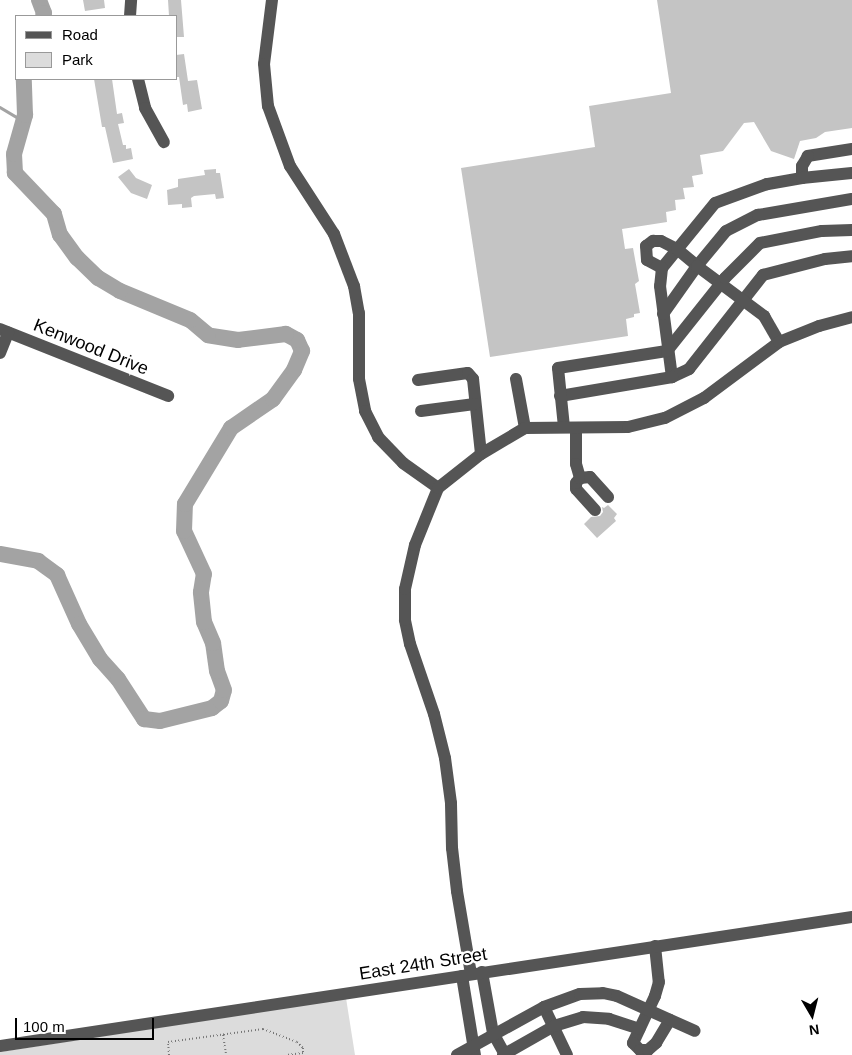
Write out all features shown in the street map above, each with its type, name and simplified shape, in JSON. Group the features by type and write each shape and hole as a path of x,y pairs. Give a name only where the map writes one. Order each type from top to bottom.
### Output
{"street":[{"path":"130,15 131,0"},
{"path":"272,0 264,64 268,106 290,166 334,234 351,278 359,313 359,379 365,411 378,438 403,463 438,488"},
{"path":"138,80 145,108 164,142"},
{"path":"802,178 802,166 808,156 852,149"},
{"path":"672,377 667,351 660,286 662,268 715,203 767,184 852,172"},
{"path":"663,314 696,266 726,231 758,215 852,199"},
{"path":"580,478 570,427 560,396 558,368 667,351 720,284 760,243 822,231 852,230"},
{"path":"662,268 647,260 646,246 653,242 661,241 677,249 742,302 764,316 779,342"},
{"path":"560,396 672,377 689,369 763,274 825,259 852,256"},
{"path":"474,1050 472,974 457,891 452,848 451,804 445,758 434,714 410,644 405,620 405,589 415,544 438,488 481,454 525,428 628,427 665,418 704,398 779,342 819,326 852,317"},
{"path":"0,353 4,331"},
{"name":"Kenwood Drive","path":"4,331 168,396"},
{"path":"418,380 468,373 472,379 481,454"},
{"path":"516,379 525,428"},
{"path":"421,411 475,404"},
{"path":"580,478 590,478 608,497"},
{"path":"580,478 576,483 576,489 595,510"},
{"name":"East 24th Street","path":"0,1046 852,917"},
{"path":"655,946 659,982 633,1043 640,1050 648,1050 656,1043 670,1020"},
{"path":"472,974 493,1033 504,1055 554,1026 583,1017 609,1019 639,1029"},
{"path":"457,1055 474,1050 493,1033 544,1007 580,994 603,993 617,996 695,1031"},
{"path":"544,1007 567,1055"}],"path":[{"path":"169,1055 168,1042 263,1029 270,1030 297,1042 303,1048 303,1053 286,1055"},
{"path":"223,1035 226,1055"}],"green space":[{"path":"346,998 355,1055 0,1055 0,1052"}],"building":[{"path":"83,0 104,0 105,8 85,11"},
{"path":"168,0 181,0 184,37 178,37 178,15 169,15"},
{"path":"657,0 852,0 852,128 825,132 816,138 800,141 794,159 771,151 754,122 744,123 723,151 700,155 703,174 692,176 694,187 683,188 685,199 675,200 676,210 666,212 667,222 622,229 625,249 633,248 639,281 635,284 640,313 626,319 628,336 490,357 461,168 595,147 589,106 671,93"},
{"path":"184,54 188,81 197,80 202,109 188,112 187,104 183,105 178,77 178,55"},
{"path":"94,80 112,80 117,114 122,113 124,123 118,124 123,145 126,145 126,149 131,148 133,159 113,163 105,127 102,127"},
{"path":"129,169 136,178 152,185 147,199 131,193 118,177"},
{"path":"216,169 216,173 220,173 224,198 216,199 215,194 194,196 191,198 192,207 182,208 182,204 168,205 167,190 178,187 178,179 205,175 204,170"},
{"path":"608,505 617,514 614,518 616,521 597,538 584,524 591,517 600,516 603,512 602,507 604,508"}],"waterway":[{"path":"39,0 43,15"},
{"path":"0,554 38,561 57,575 79,624 100,659 118,679 144,719 160,721 212,708 221,701 224,690 217,671 213,643 204,622 201,592 204,574 184,531 185,504 231,428 273,399 294,370 302,351 297,340 286,334 238,340 208,335 190,320 120,291 98,278 77,258 60,235 54,214 15,173 14,154 25,115 24,80"},
{"path":"0,107 23,121"}]}
